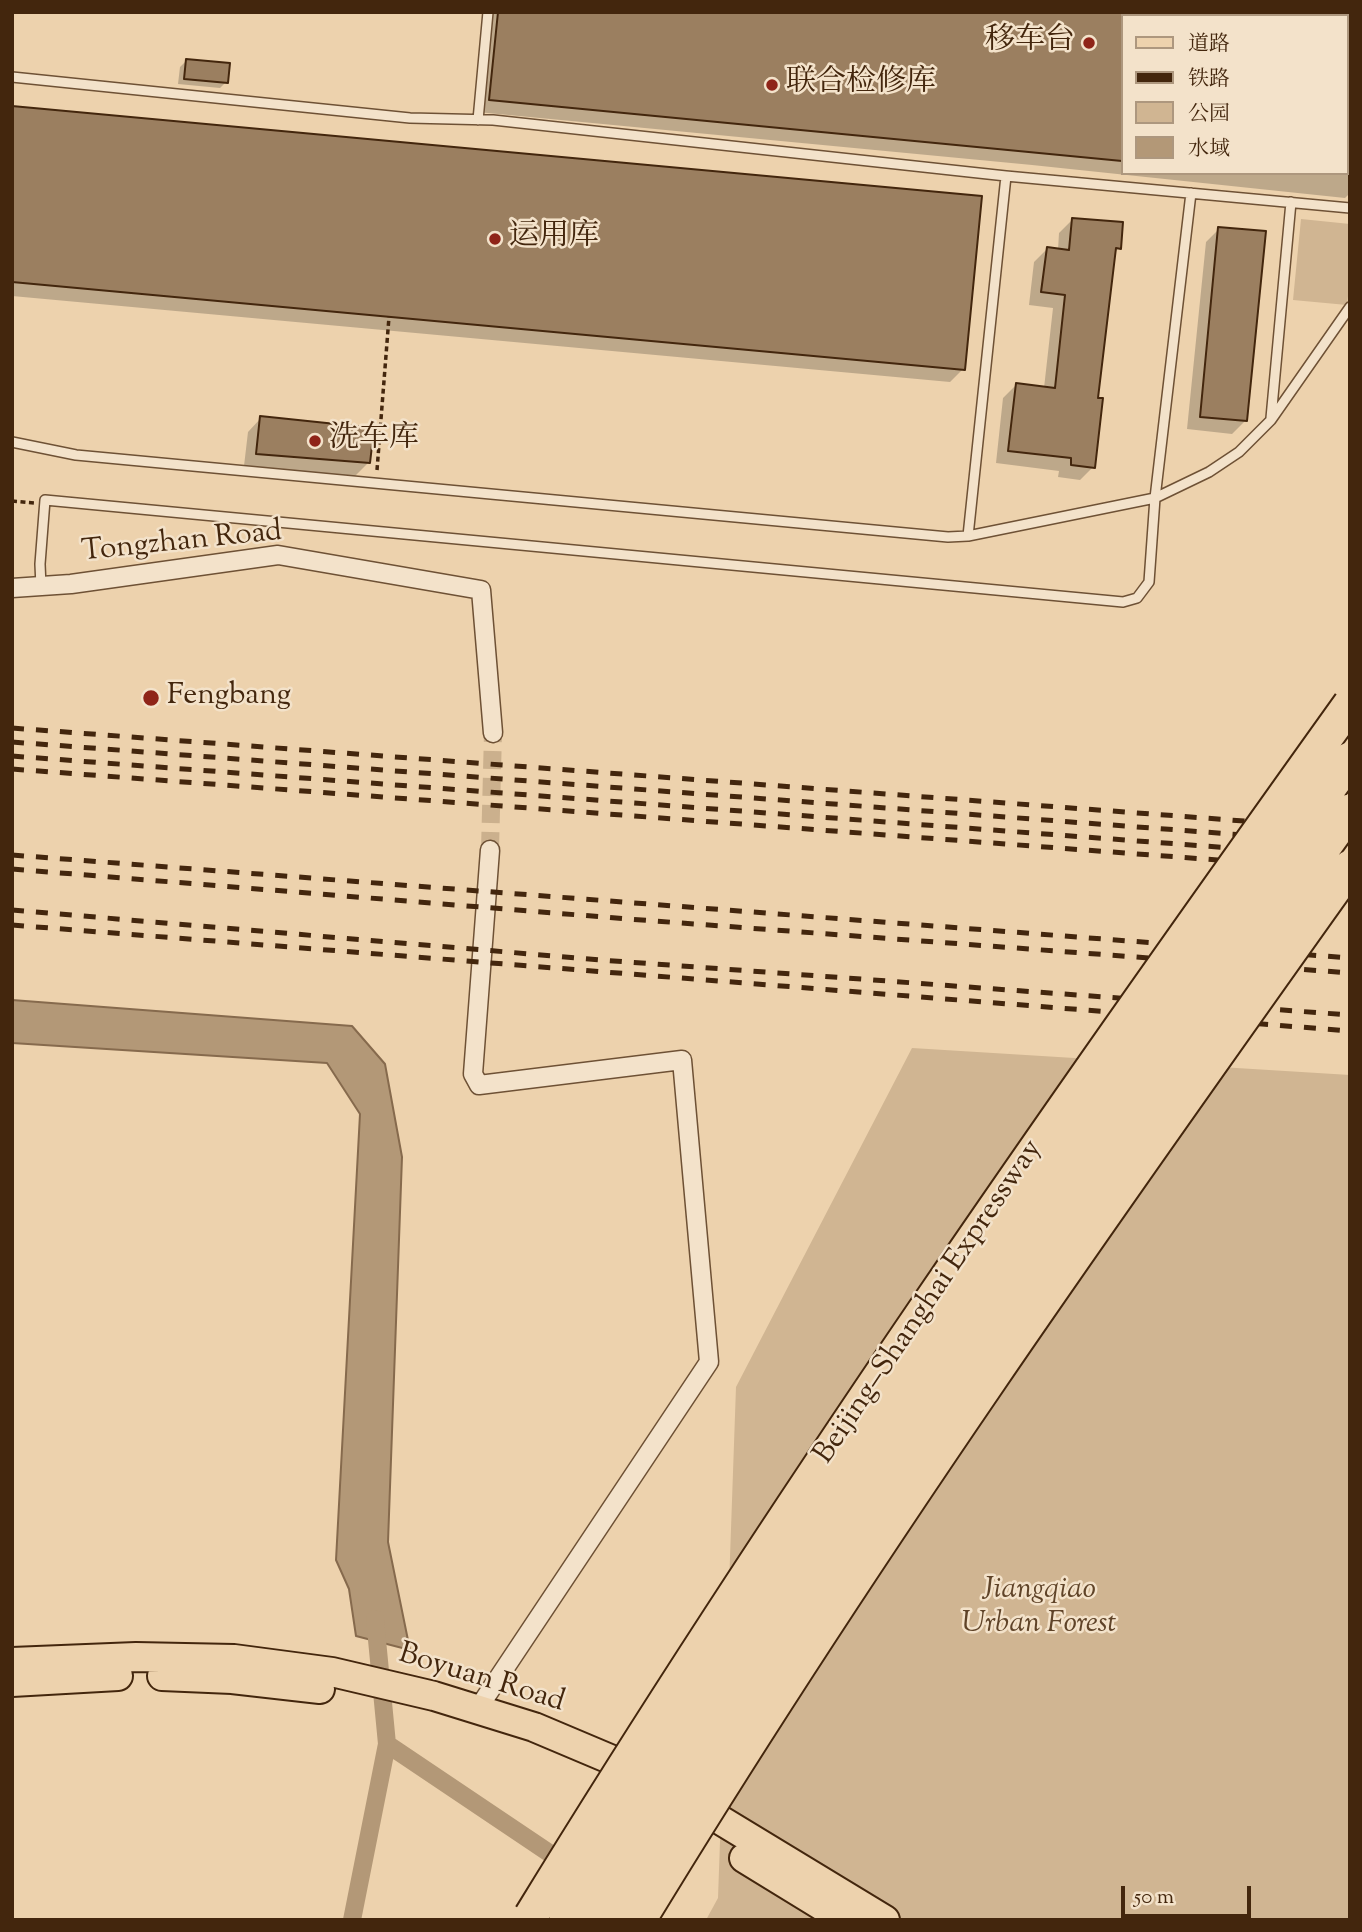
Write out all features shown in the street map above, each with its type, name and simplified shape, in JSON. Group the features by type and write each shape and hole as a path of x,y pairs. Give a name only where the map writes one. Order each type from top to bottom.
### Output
{"highway":[{"name":"Beijing–Shanghai Expressway","path":"531,1916 744,1577 880,1374 1032,1152 1350,704"},
{"name":"Beijing–Shanghai Expressway","path":"566,1920 686,1726 856,1465 1177,1001 1350,759"},
{"name":"Beijing–Shanghai Expressway","path":"603,1920 712,1742 889,1472 1202,1017 1350,811"},
{"path":"639,1920 822,1629 1118,1195 1350,867"}],"main road":[{"name":"Boyuan Road","path":"12,1662 136,1657 234,1659 423,1703 477,1710 534,1727 647,1775 886,1920"},
{"name":"Boyuan Road","path":"12,1682 136,1675 346,1685"},
{"name":"Boyuan Road","path":"423,1703 529,1742 637,1790 845,1920"}],"street":[{"name":"Tongzhan Road","path":"12,588 41,587 278,555 481,590 493,733"},
{"path":"477,1710 709,1362 682,1060 479,1085 473,1074 490,850"}],"lane":[{"path":"478,120 488,12"},
{"path":"12,77 410,118 478,120 1006,176 1350,208"},
{"path":"968,536 1006,176"},
{"path":"41,587 45,500 1123,602 1137,598 1149,582 1191,193"},
{"path":"1271,420 1291,202"},
{"path":"12,442 76,455 948,537 968,536 1156,498 1209,472 1239,452 1271,420 1350,307"}],"path":[{"path":"376,483 389,317"},
{"path":"12,501 45,504"}],"green space":[{"path":"1301,219 1350,224 1347,305 1293,300"},
{"name":"Jiangqiao Urban Forest","path":"912,1048 1350,1075 1350,1920 706,1920 718,1898 736,1387"}],"water":[{"path":"12,1000 352,1026 385,1064 402,1157 388,1542 410,1650 356,1636 349,1589 336,1560 360,1114 327,1063 12,1043"}],"building":[{"name":"联合检修库","path":"498,12 1122,12 1120,161 489,100"},
{"path":"186,59 230,63 228,83 184,79"},
{"name":"运用库","path":"12,106 982,196 965,370 12,282"},
{"path":"1072,218 1123,222 1121,249 1116,248 1098,398 1103,398 1095,468 1071,465 1071,458 1008,451 1016,383 1055,388 1065,295 1041,292 1047,247 1069,250"},
{"path":"1218,227 1266,231 1247,421 1200,417"},
{"name":"洗车库","path":"260,416 374,428 370,463 256,454"}],"waterway":[{"path":"352,1920 387,1744 375,1619"},
{"path":"387,1744 570,1867"}],"tunnel":[{"path":"490,850 493,733"}],"railway":[{"path":"12,728 1350,829"},
{"path":"12,742 1350,843"},
{"path":"12,756 1350,857"},
{"path":"12,769 1350,870"},
{"path":"12,855 1350,958"},
{"path":"12,869 628,919 1350,973"},
{"path":"12,910 601,960 1350,1015"},
{"path":"12,925 1350,1031"}],"place":[{"name":"移车台","path":"1089,43"},
{"name":"联合检修库","path":"772,85"},
{"name":"运用库","path":"495,239"},
{"name":"洗车库","path":"315,441"},
{"name":"Fengbang","path":"151,698"}]}
